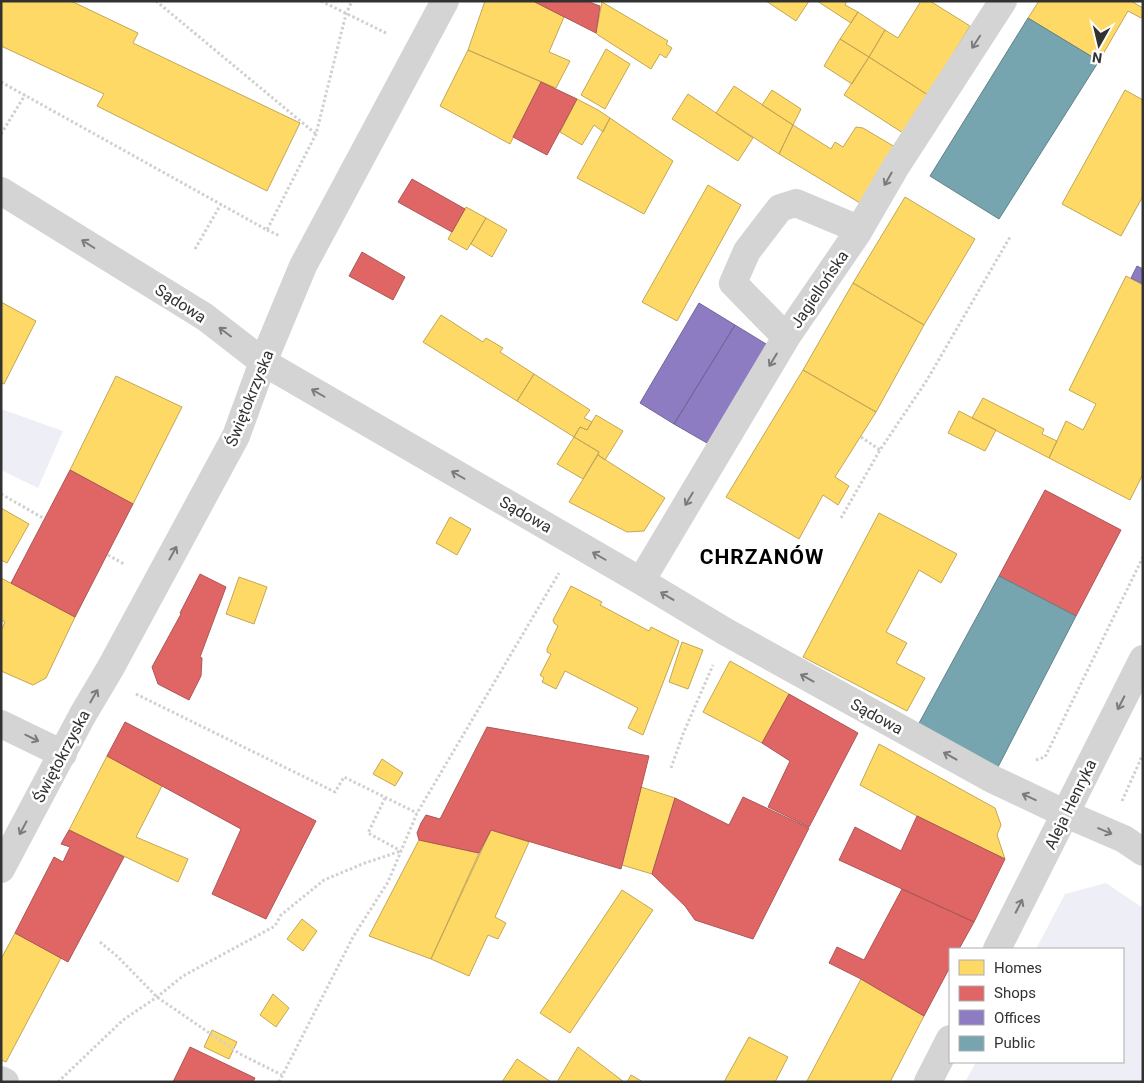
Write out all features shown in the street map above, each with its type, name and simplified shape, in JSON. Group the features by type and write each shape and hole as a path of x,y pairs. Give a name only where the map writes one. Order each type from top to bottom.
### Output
{"street":[{"name":"Świętokrzyska","path":"1,869 236,436 263,362 303,266 445,1"},
{"name":"Jagiellońska","path":"641,581 787,336 858,232 895,168 1003,1"},
{"name":"Sądowa","path":"1,190 205,317 263,362 726,632 992,780 1124,839 1143,852"},
{"path":"787,336 733,283 747,251 780,208 796,203 850,226 858,232"},
{"name":"Aleja Henryka","path":"998,948 1143,659"},
{"path":"1,724 63,754"},
{"path":"928,1082 949,1041"},
{"path":"1,1080 5,1082"}],"path":[{"path":"156,1 316,134"},
{"path":"321,1 396,38"},
{"path":"1,82 267,230 316,134 346,14 352,1"},
{"path":"2,134 25,95"},
{"path":"195,249 221,204"},
{"path":"842,518 880,450 927,380 1010,237"},
{"path":"861,437 880,450"},
{"path":"1,494 43,518"},
{"path":"108,556 124,564"},
{"path":"1036,760 1045,757 1143,557"},
{"path":"279,1082 353,937 388,882 418,813 564,566"},
{"path":"671,768 683,734 722,646 726,632"},
{"path":"128,690 335,792 344,777 418,813"},
{"path":"1120,806 1143,754"},
{"path":"385,798 368,833 401,851"},
{"path":"58,1082 124,1020 183,976 275,926 281,915 324,880 401,851"},
{"path":"100,942 118,957 157,997 240,1054 282,1075"}],"shaded area":[{"path":"1,409 63,431 38,488 1,470"},
{"path":"1106,883 1143,908 1143,1082 965,1082 975,1063 1124,1063 1124,948 1037,948 1065,894"}],"building: Homes":[{"path":"1,1 71,1 138,33 133,43 300,123 267,191 97,106 104,94 1,46"},
{"path":"485,1 533,1 564,17 549,52 570,61 556,88 468,50"},
{"path":"766,1 809,1 796,21"},
{"path":"817,1 847,1 845,5 858,12 851,23"},
{"path":"921,1 930,1 970,26 928,95 869,57 885,30 898,38"},
{"path":"1039,1 1131,1 1143,8 1143,15 1141,18 1128,11 1099,61 1028,18"},
{"path":"602,2 668,41 666,44 672,48 666,58 660,54 651,69 598,35 596,33"},
{"path":"858,12 885,30 869,57 840,39"},
{"path":"840,39 869,57 852,84 824,66"},
{"path":"606,49 630,64 605,109 581,95"},
{"path":"468,50 541,82 510,144 440,106"},
{"path":"869,57 928,95 903,133 844,95"},
{"path":"734,86 793,125 779,154 716,113"},
{"path":"772,90 801,109 793,125 762,105"},
{"path":"1125,90 1143,100 1143,196 1121,236 1062,204"},
{"path":"688,94 753,138 738,161 672,119"},
{"path":"577,99 610,118 603,132 594,125 582,145 560,132"},
{"path":"610,118 673,161 644,214 577,178"},
{"path":"793,125 831,149 835,142 843,147 856,127 863,128 895,147 860,203 779,154"},
{"path":"708,185 741,205 677,321 642,302"},
{"path":"905,197 975,239 924,325 853,283"},
{"path":"466,207 486,218 467,250 448,239"},
{"path":"486,218 507,230 492,257 471,244"},
{"path":"1126,276 1143,285 1143,474 1130,500 1049,458 1066,421 1083,430 1096,404 1069,390"},
{"path":"853,283 924,325 876,412 803,370"},
{"path":"1,302 36,321 4,384 1,383"},
{"path":"441,315 483,342 486,338 503,348 500,352 534,374 517,401 423,342"},
{"path":"803,370 876,412 835,477 849,486 838,505 823,495 799,539 726,497"},
{"path":"534,374 590,410 584,418 592,422 587,430 580,427 574,437 517,401"},
{"path":"116,376 182,407 133,504 70,470"},
{"path":"983,398 1044,429 1042,434 1057,441 1049,458 972,418"},
{"path":"959,411 996,430 985,451 948,433"},
{"path":"596,415 623,431 605,460 598,455 599,452 574,437 580,427 587,430"},
{"path":"574,437 599,452 583,479 557,464"},
{"path":"598,455 665,498 644,531 627,532 569,502"},
{"path":"1,508 29,524 7,563 1,560"},
{"path":"879,513 957,554 941,583 919,570 886,632 907,643 896,663 925,678 907,711 803,657"},
{"path":"450,517 471,529 457,555 436,543"},
{"path":"239,577 267,587 254,624 226,614"},
{"path":"1,578 75,617 46,678 33,685 1,671 1,631 5,622 1,620"},
{"path":"571,586 602,602 600,605 649,631 651,627 679,641 643,735 628,728 638,708 565,671 556,689 542,682 544,678 540,675 551,654 547,652 547,649 558,626 553,620"},
{"path":"682,642 703,650 688,689 669,682"},
{"path":"730,661 789,694 762,743 703,712"},
{"path":"879,744 995,808 1001,825 997,835 1005,859 917,816 860,785"},
{"path":"107,756 162,786 136,837 188,859 178,882 69,830"},
{"path":"382,759 403,773 395,786 373,774"},
{"path":"641,787 675,798 652,874 622,865"},
{"path":"491,830 529,842 495,917 506,923 498,939 488,935 469,976 431,959"},
{"path":"419,840 479,853 431,959 369,936"},
{"path":"622,890 653,910 570,1033 540,1013"},
{"path":"302,919 317,931 303,951 287,939"},
{"path":"15,933 61,958 6,1062 1,1060 1,959"},
{"path":"861,979 924,1016 890,1082 807,1081"},
{"path":"273,994 289,1008 276,1027 260,1015"},
{"path":"212,1030 237,1042 229,1059 204,1047"},
{"path":"749,1037 788,1057 775,1082 724,1082"},
{"path":"578,1047 624,1082 557,1082"},
{"path":"517,1059 551,1082 502,1082"},
{"path":"631,1075 643,1082 627,1082"}],"building: Shops":[{"path":"533,1 586,1 600,6 596,33"},
{"path":"541,82 577,99 547,155 513,137"},
{"path":"412,179 465,209 452,232 398,202"},
{"path":"362,252 405,277 393,300 349,276"},
{"path":"70,470 133,504 75,617 11,583"},
{"path":"1045,490 1121,530 1076,616 999,576"},
{"path":"200,574 226,587 200,657 202,658 201,676 189,700 158,684 152,667"},
{"path":"789,694 858,733 809,827 768,807 790,761 762,743"},
{"path":"125,722 316,821 266,919 212,894 241,829 107,756"},
{"path":"487,727 649,756 621,869 491,830 479,853 419,840 417,833 426,815 440,819"},
{"path":"743,797 809,828 753,939 695,920 685,906 652,874 675,798 729,825"},
{"path":"917,816 1005,859 974,922 839,860 855,827 901,851"},
{"path":"69,830 124,857 68,962 15,933 54,857 63,862 70,847 61,844"},
{"path":"902,889 974,922 960,948 949,948 949,969 924,1016 861,979 829,963 837,947 864,960"},
{"path":"190,1047 255,1078 253,1082 173,1082"}],"building: Offices":[{"path":"1137,266 1143,269 1143,284 1131,278"},
{"path":"699,303 735,325 674,424 640,403"},
{"path":"735,325 771,347 707,443 674,424"}],"building: Public":[{"path":"1028,18 1099,61 999,219 930,176"},
{"path":"999,576 1076,616 998,767 918,725"}],"district":[{"name":"CHRZANÓW","path":"762,557"}]}
